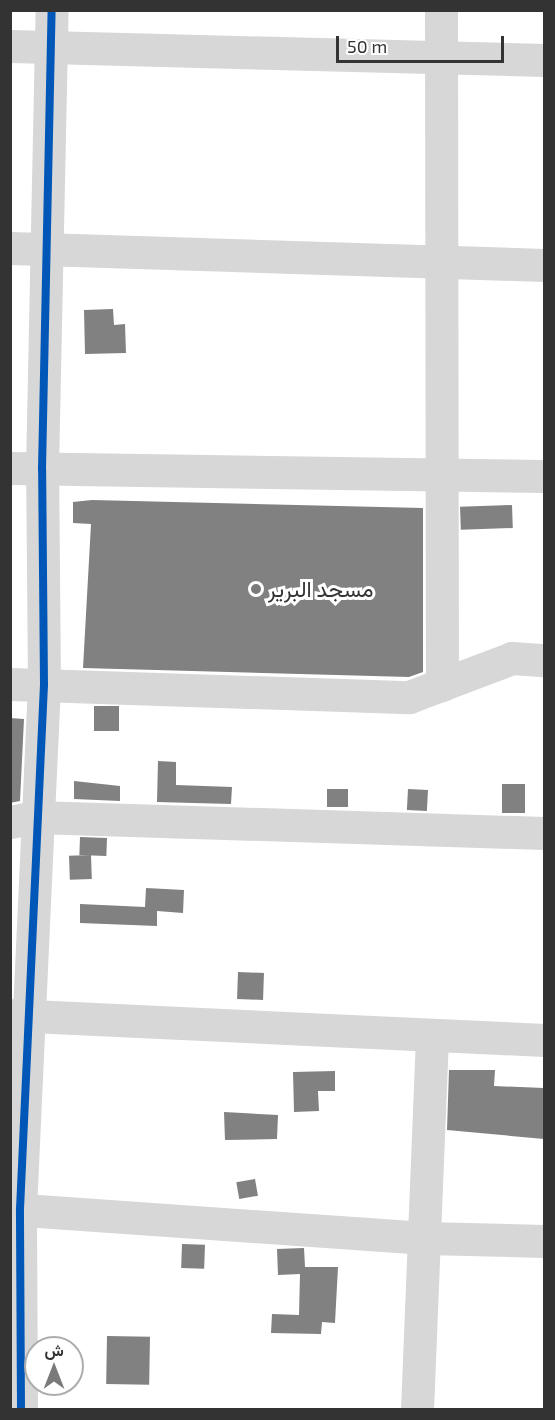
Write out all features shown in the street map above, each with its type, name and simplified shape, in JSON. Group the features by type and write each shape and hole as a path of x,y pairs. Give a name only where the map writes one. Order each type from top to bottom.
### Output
{"street":[{"path":"21,1410 15,1209 23,819 44,685 26,468 47,250 52,10"},
{"path":"441,10 439,473 441,685"},
{"path":"10,46 544,60"},
{"path":"10,248 544,265"},
{"path":"26,468 544,476"},
{"path":"10,684 409,697 512,658 544,660"},
{"path":"23,819 544,833"},
{"path":"19,1016 544,1040"},
{"path":"417,1410 432,1036"},
{"path":"15,1209 425,1238 544,1240"}],"building":[{"path":"113,309 114,325 125,324 126,353 85,354 84,310"},
{"name":"مسجد البرير","path":"92,500 423,508 423,672 409,677 83,668 91,524 73,523 73,502"},
{"path":"512,505 513,528 461,530 460,507"},
{"path":"94,706 119,706 119,731 94,731"},
{"path":"10,718 24,719 20,801 10,803"},
{"path":"158,761 176,762 176,785 232,787 231,804 157,802"},
{"path":"74,781 120,786 120,801 74,799"},
{"path":"502,784 525,784 525,813 502,813"},
{"path":"327,789 348,789 348,807 327,807"},
{"path":"408,789 428,790 427,811 407,810"},
{"path":"80,837 107,838 106,856 79,855"},
{"path":"91,855 92,879 70,880 69,856"},
{"path":"146,888 184,890 183,913 157,911 157,926 80,923 80,904 145,907"},
{"path":"238,972 264,973 263,1000 237,999"},
{"path":"449,1070 495,1070 494,1086 544,1088 544,1139 447,1130"},
{"path":"335,1071 335,1091 318,1091 319,1111 294,1112 293,1072"},
{"path":"224,1112 278,1115 277,1139 225,1140"},
{"path":"255,1179 258,1196 239,1199 236,1182"},
{"path":"182,1244 205,1245 204,1269 181,1268"},
{"path":"304,1248 305,1267 338,1267 335,1323 322,1322 321,1334 271,1333 272,1314 299,1315 300,1274 278,1275 277,1249"},
{"path":"107,1336 150,1337 149,1385 106,1384"}],"cycle path":[{"path":"21,1410 20,1209 44,685 42,469 52,10"}],"place":[{"name":"مسجد البرير","path":"256,589"}]}
